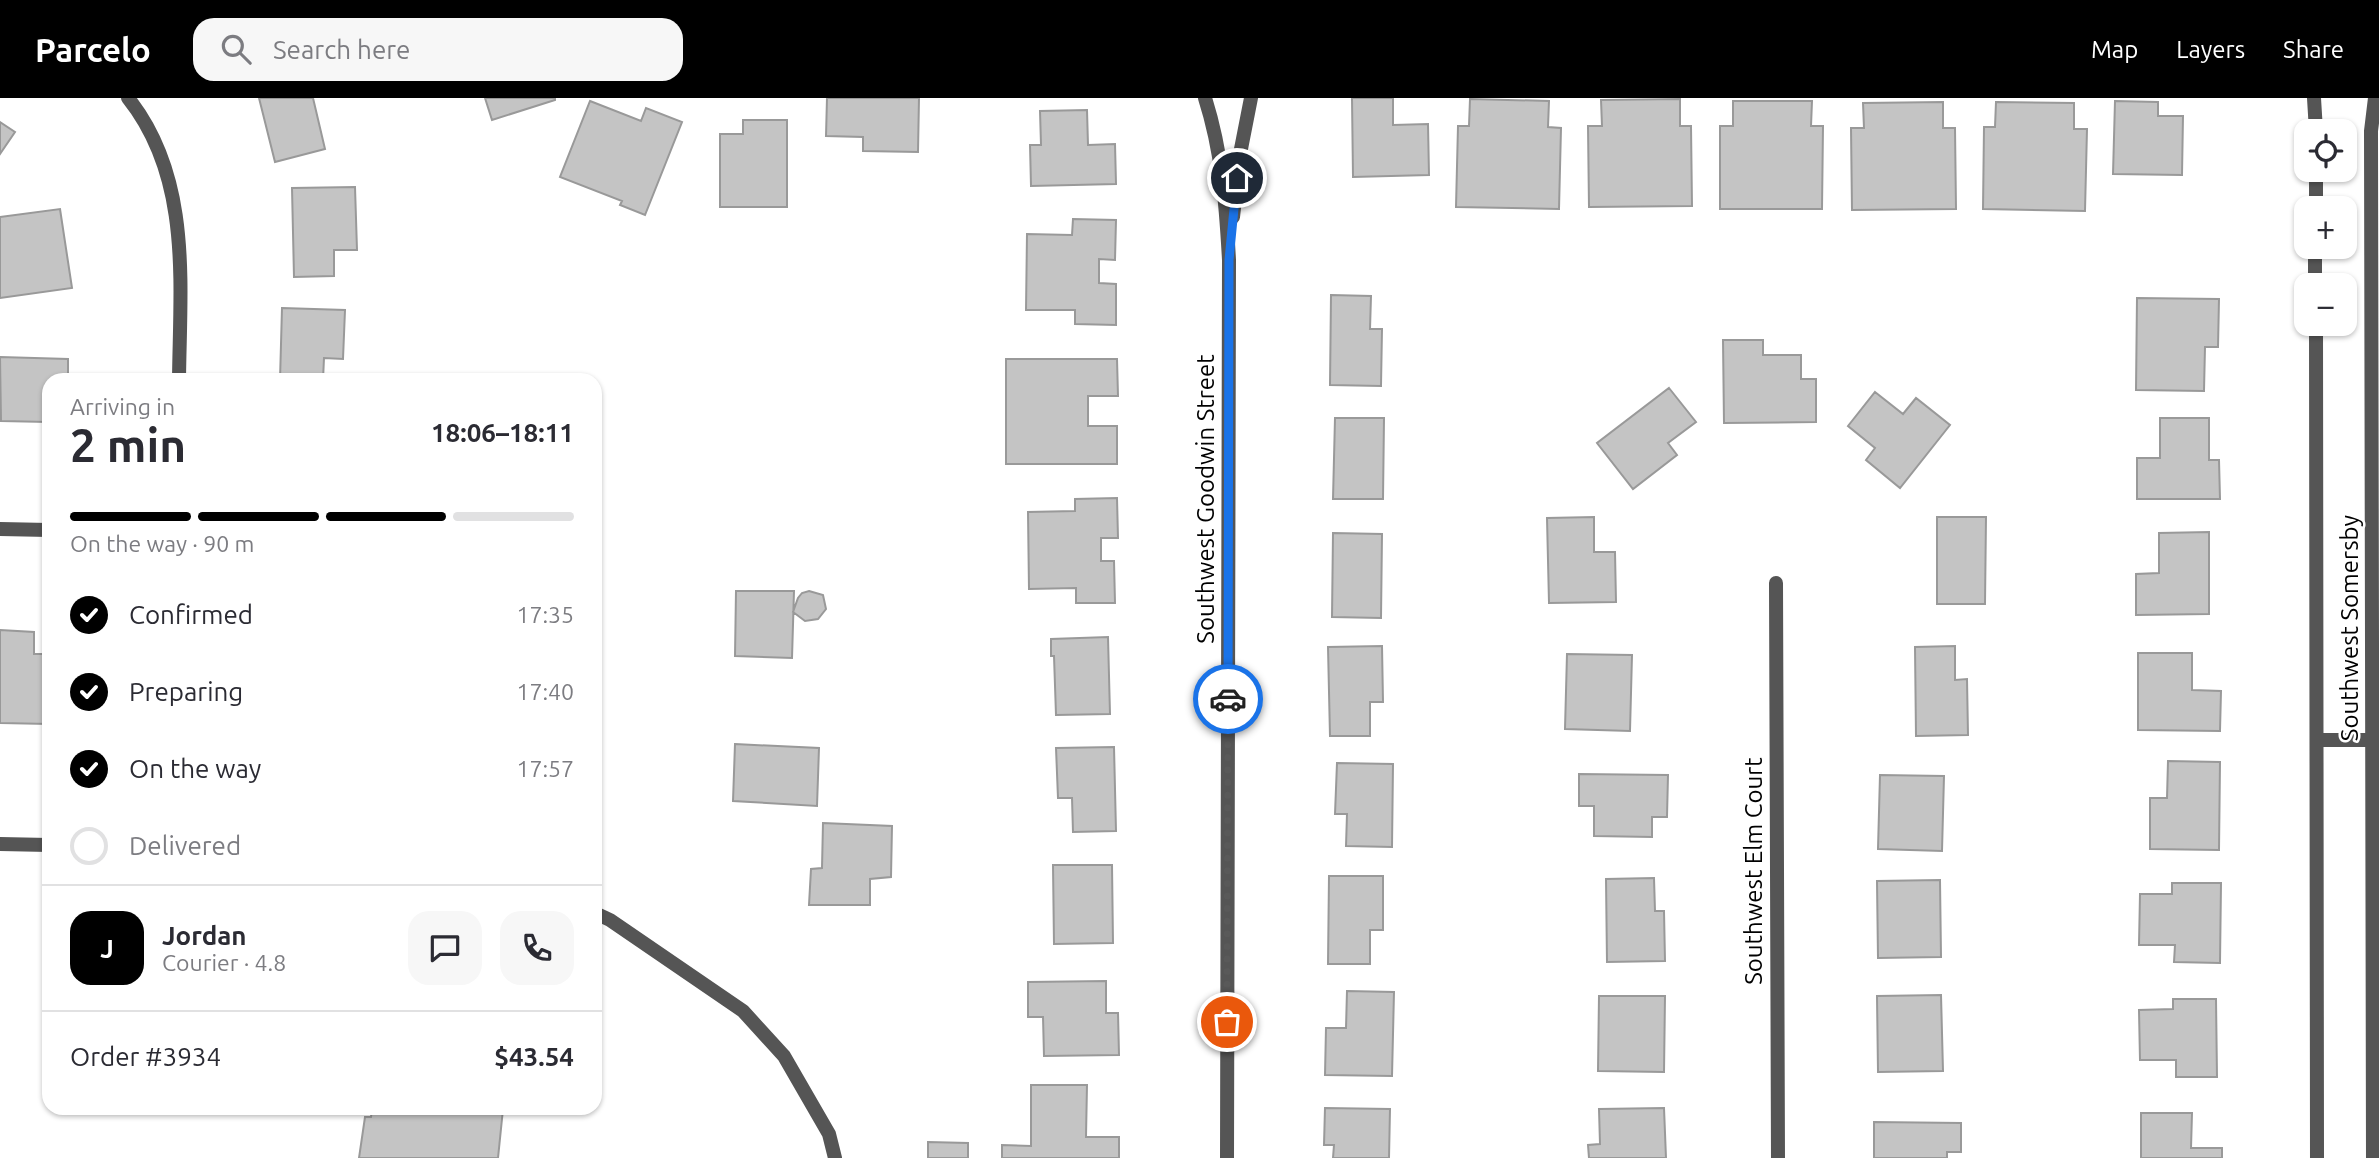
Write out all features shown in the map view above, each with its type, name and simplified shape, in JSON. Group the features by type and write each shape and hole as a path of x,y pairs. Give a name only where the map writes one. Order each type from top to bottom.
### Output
{"street":[{"path":"128,98 140,113 174,193 181,244 179,373"},
{"name":"Southwest Goodwin Street","path":"1205,98 1221,165 1229,260 1227,1158"},
{"name":"Southwest Goodwin Street","path":"1229,260 1240,154 1251,98"},
{"path":"2314,98 2315,119"},
{"name":"Southwest Somersby","path":"2373,1158 2376,740 2371,131 2375,98"},
{"name":"Southwest Somersby","path":"2316,336 2317,1158"},
{"path":"0,529 42,530"},
{"name":"Southwest Elm Court","path":"1776,583 1778,1158"},
{"path":"2317,740 2376,740"},
{"path":"0,844 42,845"},
{"path":"602,917 743,1011 784,1056 829,1134 835,1158"}],"building":[{"path":"259,98 313,98 325,149 275,162"},
{"path":"485,98 555,98 555,100 492,120"},
{"path":"827,98 919,98 918,152 863,151 863,137 826,136"},
{"path":"1352,98 1393,98 1393,125 1428,124 1429,175 1353,177"},
{"path":"1470,99 1549,101 1548,127 1561,128 1559,209 1456,207 1458,126 1469,126"},
{"path":"1680,99 1680,126 1691,126 1692,206 1589,207 1588,126 1602,126 1601,100"},
{"path":"590,101 641,121 646,108 682,122 645,215 620,205 622,201 560,177"},
{"path":"1733,101 1812,101 1811,126 1823,126 1822,209 1720,209 1720,126 1733,126"},
{"path":"2115,101 2158,102 2158,116 2183,116 2182,175 2113,174"},
{"path":"1943,102 1943,128 1955,128 1956,209 1852,210 1851,128 1864,128 1863,103"},
{"path":"1996,102 2074,103 2074,129 2087,129 2085,211 1983,209 1984,127 1995,127"},
{"path":"1087,110 1088,145 1115,144 1116,184 1031,186 1030,145 1041,145 1040,111"},
{"path":"743,120 787,120 787,207 720,207 720,134 743,134"},
{"path":"0,122 15,132 0,154"},
{"path":"355,187 357,250 334,250 334,276 294,277 292,188"},
{"path":"60,209 72,288 0,298 0,217"},
{"path":"1073,219 1116,220 1115,260 1099,259 1099,283 1116,284 1116,325 1075,324 1075,310 1026,310 1027,234 1072,235"},
{"path":"1331,295 1371,296 1370,329 1382,329 1381,386 1330,385"},
{"path":"2137,298 2219,299 2218,347 2205,347 2204,391 2136,390"},
{"path":"282,308 345,310 343,359 324,358 323,373 280,373"},
{"path":"1723,340 1763,340 1763,355 1801,355 1801,379 1816,379 1816,422 1724,423"},
{"path":"0,357 68,359 68,373 42,373 42,422 1,421"},
{"path":"1006,359 1117,359 1118,396 1088,396 1088,426 1117,426 1117,464 1006,464"},
{"path":"1669,388 1696,422 1668,443 1677,455 1633,489 1597,443"},
{"path":"1875,392 1903,414 1916,398 1950,425 1900,488 1866,460 1875,448 1848,426"},
{"path":"1335,418 1384,418 1383,499 1333,499"},
{"path":"2160,418 2209,418 2209,460 2219,460 2220,499 2137,499 2137,458 2160,458"},
{"path":"1117,498 1118,538 1101,538 1101,561 1114,561 1115,603 1076,603 1076,588 1029,589 1028,512 1075,511 1075,499"},
{"path":"1594,517 1594,552 1615,552 1616,602 1549,603 1547,518"},
{"path":"1937,517 1986,517 1985,604 1937,604"},
{"path":"2209,532 2209,614 2136,615 2136,574 2159,573 2159,533"},
{"path":"1333,533 1382,534 1381,618 1332,617"},
{"path":"736,591 794,591 792,658 735,656"},
{"path":"809,591 823,595 826,609 818,619 805,621 793,612 798,598"},
{"path":"0,630 34,632 34,654 42,654 42,724 0,723"},
{"path":"1108,637 1110,714 1056,715 1051,639"},
{"path":"1382,646 1383,702 1370,702 1370,736 1330,736 1328,647"},
{"path":"1955,646 1955,680 1967,679 1968,735 1916,736 1915,647"},
{"path":"2138,653 2192,653 2192,690 2221,691 2220,731 2138,730"},
{"path":"1567,654 1632,655 1630,731 1565,729"},
{"path":"735,744 819,748 817,806 733,801"},
{"path":"1114,747 1116,831 1073,832 1072,798 1058,798 1056,748"},
{"path":"2168,761 2220,762 2219,850 2150,849 2150,798 2167,798"},
{"path":"1337,763 1393,764 1392,847 1346,846 1347,814 1335,814"},
{"path":"1579,774 1668,775 1667,817 1652,817 1652,837 1594,836 1594,806 1579,806"},
{"path":"1880,775 1944,776 1942,851 1878,849"},
{"path":"823,823 892,826 891,877 870,879 870,905 809,905 811,869 822,868"},
{"path":"1053,865 1112,865 1113,943 1054,944"},
{"path":"1329,876 1383,876 1383,930 1370,930 1370,964 1328,964"},
{"path":"1654,878 1655,911 1664,911 1665,961 1607,962 1606,879"},
{"path":"1940,880 1941,957 1878,958 1877,881"},
{"path":"2172,883 2221,883 2220,963 2174,962 2175,945 2139,945 2140,894 2172,894"},
{"path":"1106,981 1106,1013 1118,1013 1119,1055 1044,1056 1043,1017 1028,1017 1028,982"},
{"path":"1347,991 1394,992 1392,1076 1325,1075 1326,1028 1346,1028"},
{"path":"1941,995 1943,1071 1878,1072 1877,996"},
{"path":"1599,996 1665,996 1664,1072 1598,1071"},
{"path":"2173,999 2216,999 2217,1077 2176,1077 2176,1060 2140,1060 2139,1010 2173,1009"},
{"path":"1031,1085 1087,1085 1086,1137 1119,1137 1119,1158 1002,1158 1002,1145 1031,1146"},
{"path":"1325,1108 1390,1109 1389,1158 1333,1158 1334,1145 1324,1145"},
{"path":"1664,1108 1666,1158 1589,1158 1588,1145 1600,1144 1599,1109"},
{"path":"2141,1113 2192,1113 2191,1148 2222,1148 2222,1158 2141,1158"},
{"path":"502,1115 498,1158 359,1158 365,1117"},
{"path":"1874,1122 1961,1123 1961,1152 1947,1152 1947,1158 1874,1158"},
{"path":"928,1142 968,1143 968,1158 928,1158"}],"way so far":[{"path":"1227,1022 1228,699"}],"route":[{"path":"1228,699 1229,260 1237,178"}]}
